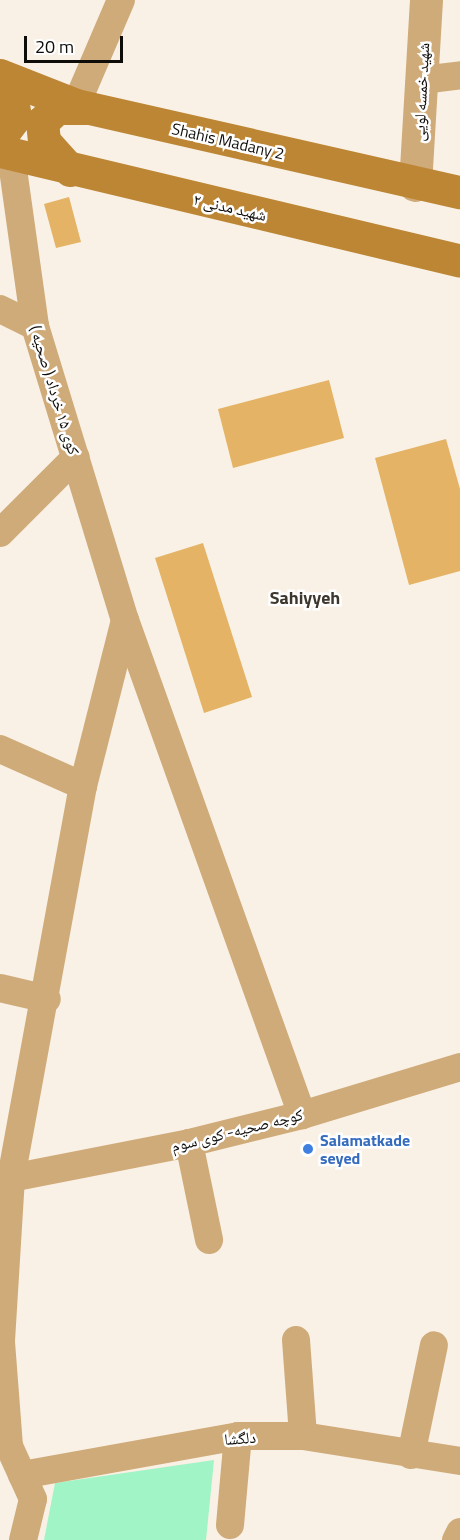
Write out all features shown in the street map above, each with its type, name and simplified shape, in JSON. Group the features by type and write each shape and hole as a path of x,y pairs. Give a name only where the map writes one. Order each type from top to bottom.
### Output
{"main road":[{"name":"Shahis Madany 2","path":"0,76 83,107 416,185 460,192"},
{"path":"0,76 11,92 15,117 4,148"},
{"path":"70,170 44,141 42,122 57,108 83,107"},
{"name":"شهید مدنی ۲","path":"4,148 70,170 458,266"}],"street":[{"path":"83,107 121,0"},
{"name":"شهید خمسه لویی","path":"416,185 426,0"},
{"path":"422,80 460,75"},
{"name":"کوی ۱۵ خرداد ( صحیه )","path":"4,148 34,326 125,620 302,1115"},
{"path":"0,309 34,326"},
{"path":"0,532 76,457"},
{"path":"23,1540 33,1499 9,1446 0,1341 11,1178 47,999 83,786 125,620"},
{"path":"0,749 83,786"},
{"path":"0,988 47,999"},
{"name":"کوچه صحیه- کوی سوم","path":"11,1178 189,1143 302,1115 460,1067"},
{"path":"189,1143 209,1240"},
{"path":"296,1340 303,1436"},
{"path":"411,1455 434,1345"},
{"path":"230,1525 238,1436"},
{"name":"دلگشا","path":"22,1475 238,1436 303,1436 460,1461"},
{"path":"456,1540 460,1532"}],"green space":[{"path":"214,1460 206,1540 44,1540 55,1483"}],"building":[{"path":"69,197 81,242 56,248 44,204"},
{"path":"329,380 344,438 233,468 218,409"},
{"path":"446,439 460,489 460,571 409,585 375,458"},
{"path":"203,543 252,697 204,713 155,558"}],"place":[{"name":"Salamatkade seyed","path":"308,1149"}],"district":[{"name":"Sahiyyeh","path":"305,598"}]}
